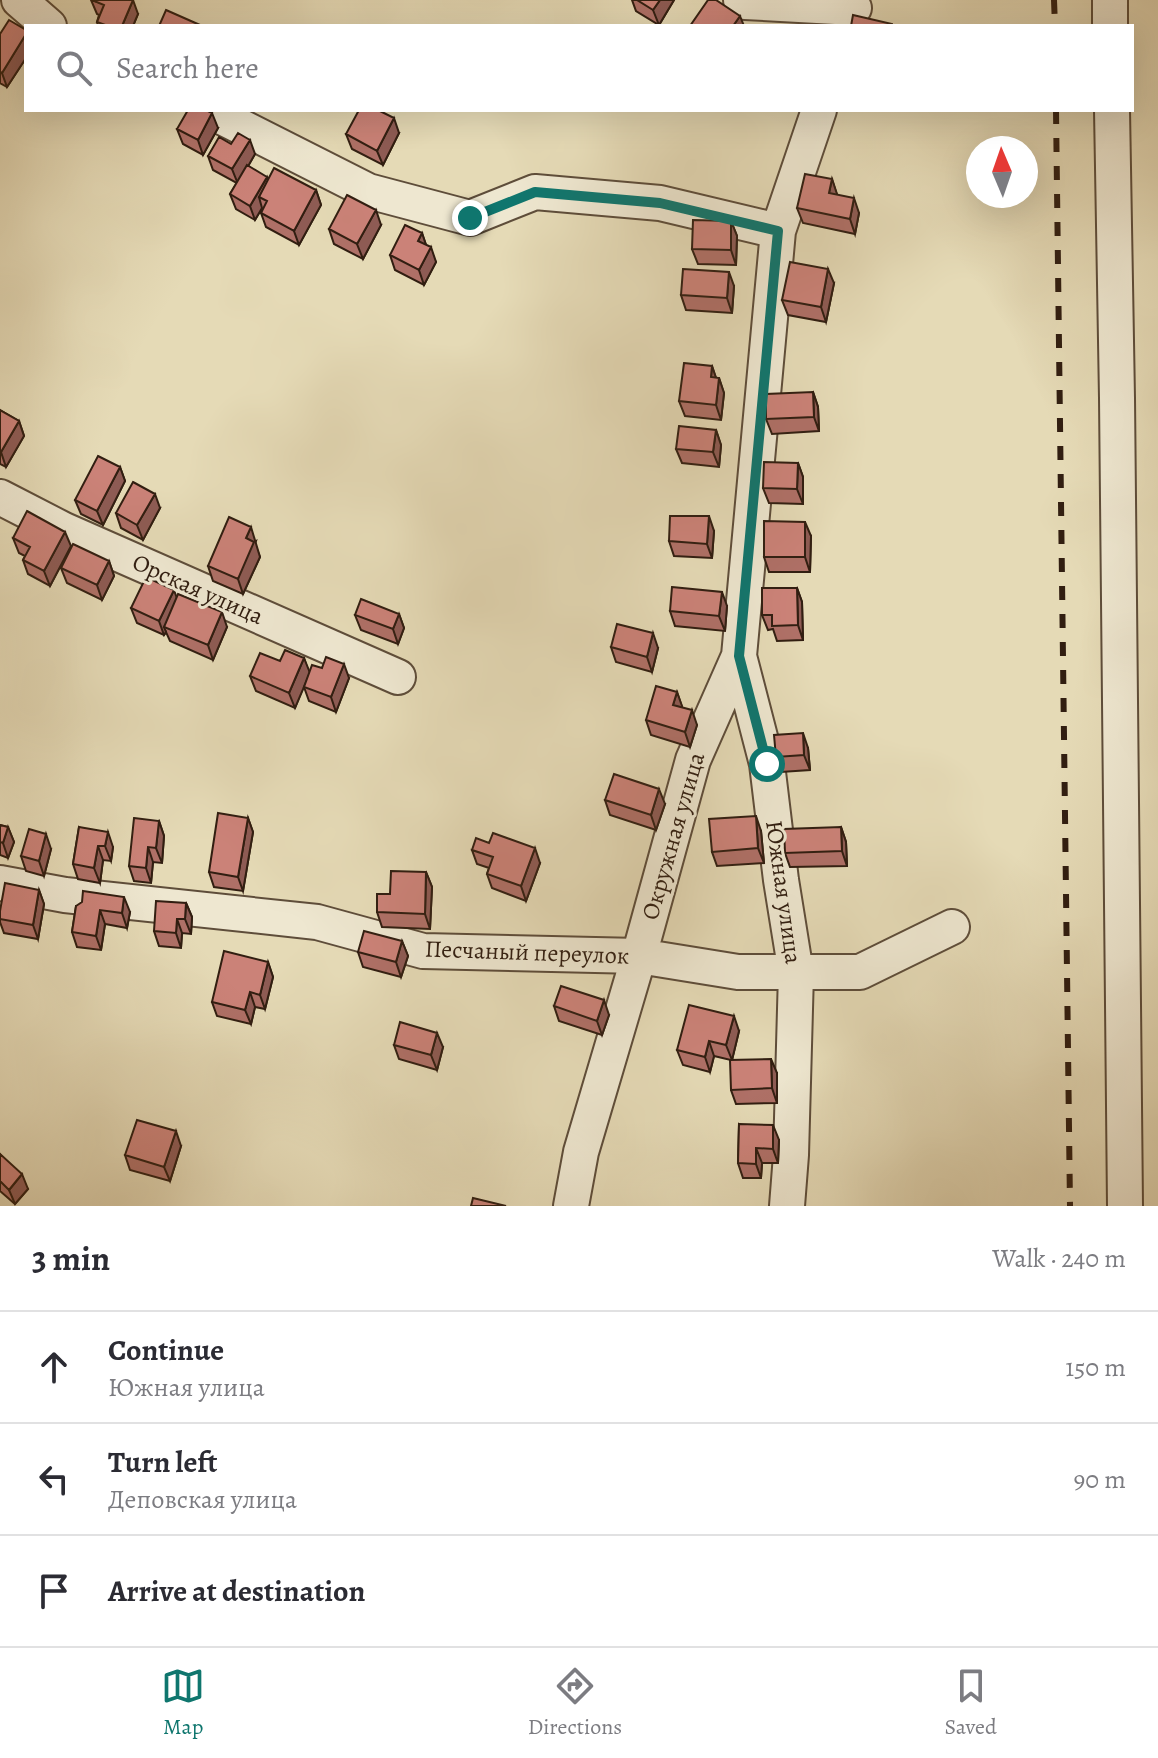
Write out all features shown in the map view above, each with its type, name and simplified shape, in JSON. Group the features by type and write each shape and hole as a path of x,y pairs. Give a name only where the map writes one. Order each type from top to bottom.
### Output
{"street":[{"path":"19,0 47,24"},
{"path":"741,0 851,11"},
{"path":"1110,0 1110,24"},
{"path":"212,112 368,191 470,218 535,192 660,203 778,231"},
{"name":"Южная улица","path":"787,1206 796,973 767,764 739,656 778,231 818,112"},
{"path":"1112,112 1125,1206"},
{"name":"Орская улица","path":"0,497 64,530 398,677"},
{"name":"Окружная улица","path":"571,1206 581,1152 693,760 739,656"},
{"name":"Песчаный переулок","path":"0,883 65,895 317,922 423,951 639,956 738,972 860,972 952,927"}],"building":[{"path":"92,0 133,0 123,24 97,22 104,5"},
{"path":"637,0 660,0 653,10"},
{"path":"708,0 716,0 740,16 734,24 691,24"},
{"path":"166,10 198,24 160,24"},
{"path":"853,15 892,24 851,24"},
{"path":"9,20 24,29 24,37 2,73 0,72 0,34"},
{"path":"187,112 212,113 198,140 177,129"},
{"path":"358,112 382,112 394,118 377,151 346,134"},
{"path":"238,133 250,140 232,169 208,156 219,137 231,144"},
{"path":"247,165 267,177 250,206 230,194"},
{"path":"274,168 316,190 294,231 261,213 267,201 259,197"},
{"path":"805,174 832,179 829,193 854,198 850,219 797,208"},
{"path":"347,195 376,210 357,244 329,229"},
{"path":"693,220 731,221 731,250 692,249"},
{"path":"405,225 422,233 418,241 431,247 419,270 390,255"},
{"path":"790,262 828,269 821,307 782,300"},
{"path":"683,269 729,272 727,298 681,295"},
{"path":"684,363 712,366 711,377 719,378 716,405 679,401"},
{"path":"813,392 814,417 766,419 766,394"},
{"path":"0,410 19,421 1,452 0,452"},
{"path":"679,426 716,430 713,452 676,449"},
{"path":"98,456 120,467 97,511 75,500"},
{"path":"764,462 798,463 797,489 763,488"},
{"path":"133,482 155,494 137,525 116,513"},
{"path":"27,511 65,532 44,571 23,560 30,547 13,538"},
{"path":"670,516 709,516 707,544 669,541"},
{"path":"229,517 251,527 246,538 254,542 238,579 208,566"},
{"path":"764,521 805,522 805,557 764,557"},
{"path":"73,544 109,561 97,585 61,568"},
{"path":"146,577 174,590 159,621 131,608"},
{"path":"672,587 722,592 719,616 670,611"},
{"path":"762,588 797,588 798,625 772,626 772,615 762,615"},
{"path":"178,594 222,612 208,645 164,627"},
{"path":"361,599 399,614 393,629 355,615"},
{"path":"617,624 653,633 647,657 611,647"},
{"path":"285,650 304,658 289,693 250,676 260,653 280,661"},
{"path":"326,657 344,664 331,697 304,687 312,665 322,668"},
{"path":"656,686 677,692 673,705 692,710 685,732 646,720"},
{"path":"803,733 804,755 776,757 774,735"},
{"path":"614,774 659,789 651,815 605,800"},
{"path":"218,813 248,818 238,877 209,872"},
{"path":"756,816 758,848 712,852 709,819"},
{"path":"134,818 159,821 156,848 148,847 146,868 129,866"},
{"path":"0,825 8,827 3,843 0,842"},
{"path":"79,827 108,832 105,846 98,846 94,868 73,864"},
{"path":"841,827 842,851 785,853 784,829"},
{"path":"29,829 46,834 39,861 21,856"},
{"path":"493,833 535,848 521,886 487,874 493,857 472,850 476,838 489,843"},
{"path":"391,871 426,872 425,914 377,912 377,894 390,894"},
{"path":"5,883 39,890 33,925 0,919"},
{"path":"83,891 124,897 122,913 100,910 96,936 72,932 76,906 82,902"},
{"path":"156,901 186,903 185,919 177,919 176,933 154,931"},
{"path":"364,931 402,941 396,962 358,952"},
{"path":"224,951 268,962 260,995 250,992 245,1010 212,1002"},
{"path":"561,986 604,1000 597,1021 554,1006"},
{"path":"689,1005 734,1016 726,1045 709,1041 705,1057 677,1050"},
{"path":"400,1022 437,1033 431,1055 394,1045"},
{"path":"771,1059 772,1088 731,1090 730,1060"},
{"path":"137,1120 176,1131 164,1167 125,1155"},
{"path":"739,1124 773,1125 773,1149 756,1148 756,1164 738,1163"},
{"path":"0,1154 22,1174 9,1190 0,1181"},
{"path":"473,1198 506,1206 471,1206"}],"railway":[{"path":"1054,0 1055,24"},
{"path":"1056,112 1070,1206"}],"route":[{"path":"470,218 535,192 660,203 778,231 739,656 767,764"}]}
